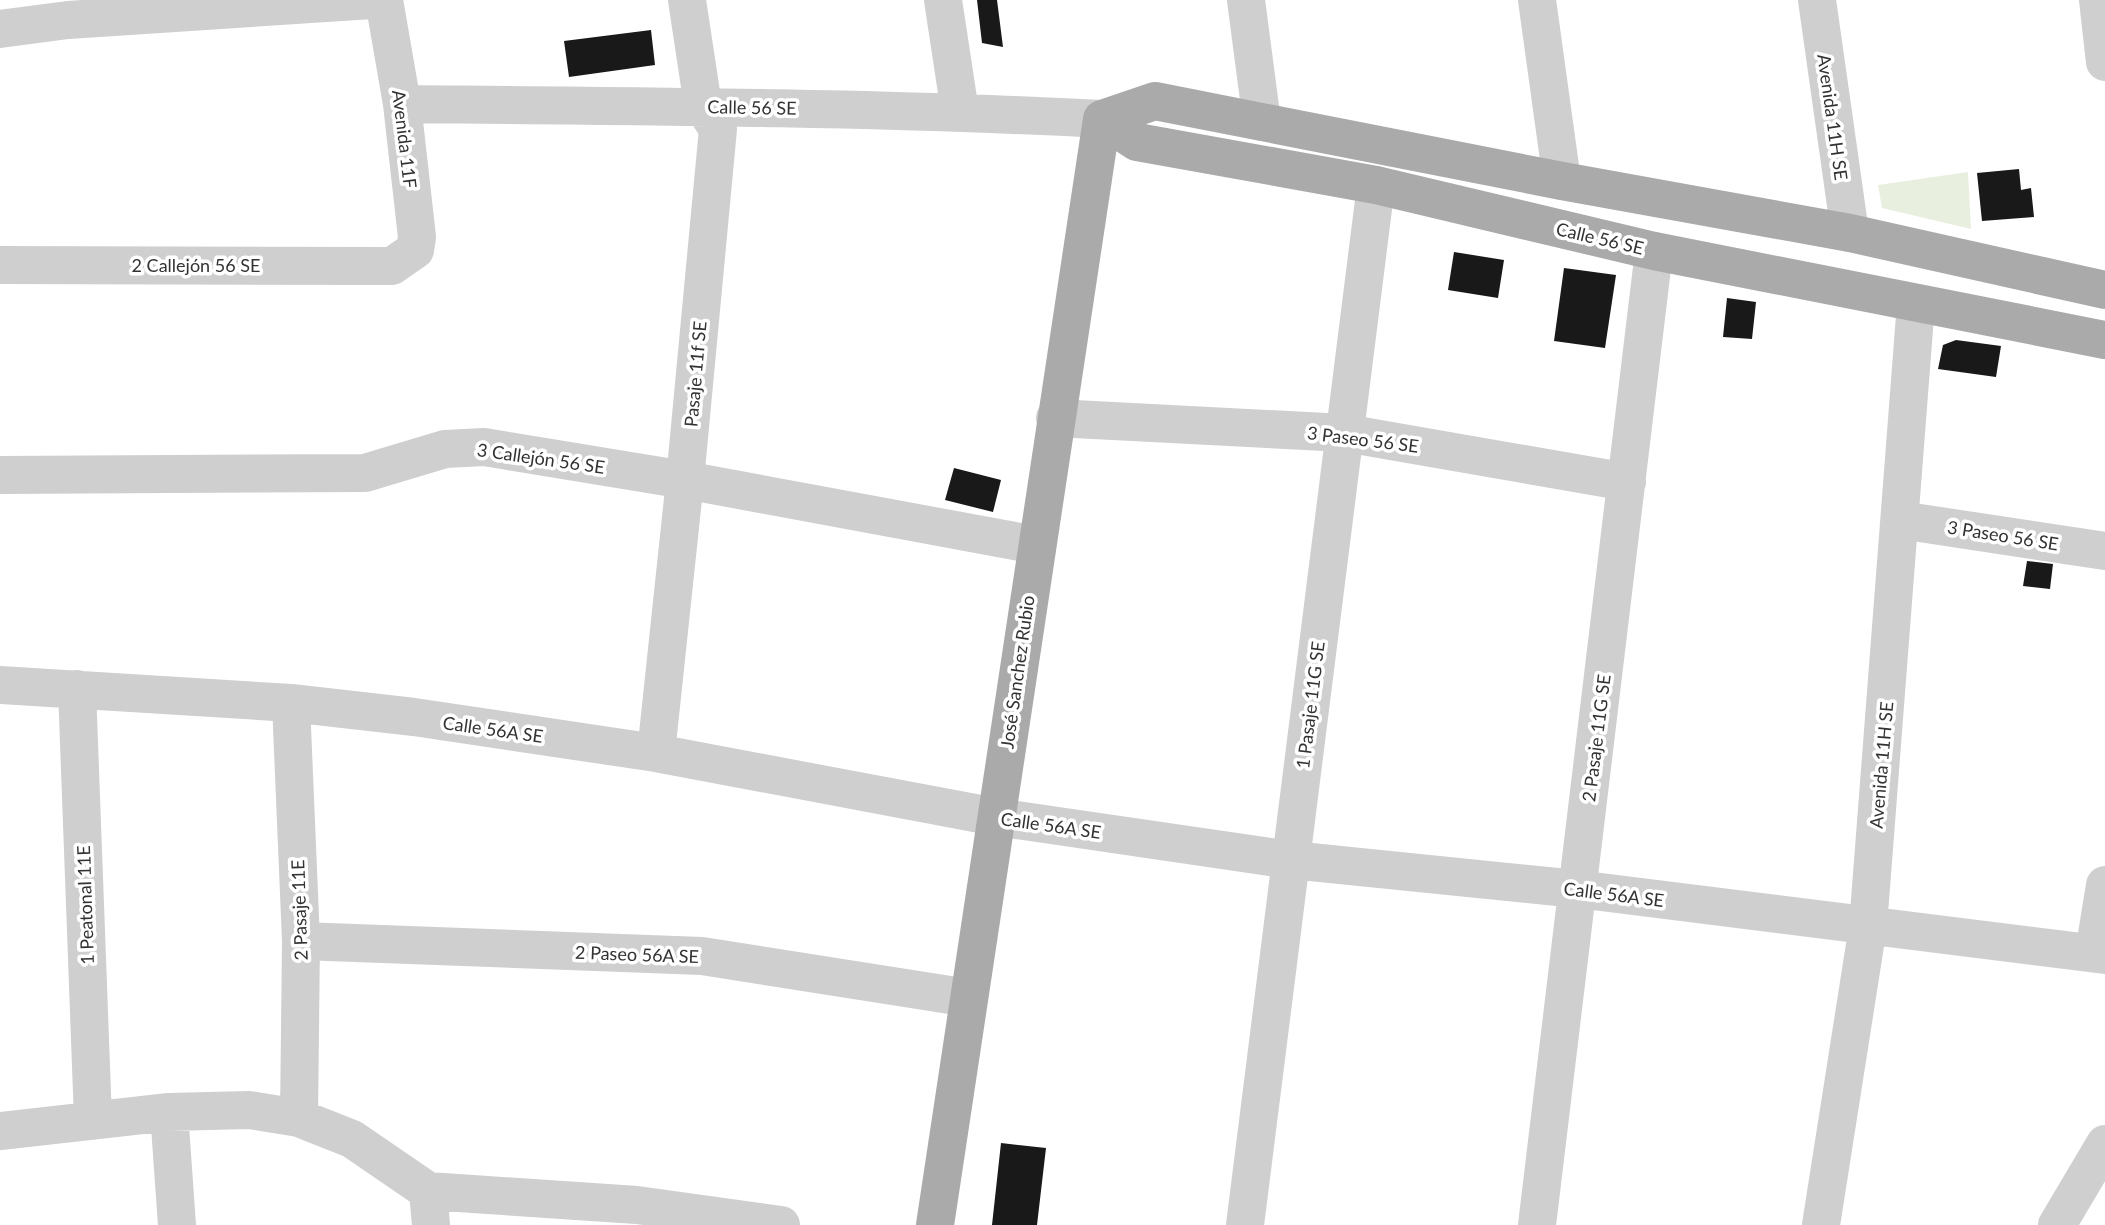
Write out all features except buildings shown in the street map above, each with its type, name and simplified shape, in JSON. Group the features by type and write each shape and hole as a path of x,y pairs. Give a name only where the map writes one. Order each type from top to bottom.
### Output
{"main road":[{"name":"Calle 56 SE","path":"1102,119 1155,101 1562,181 1850,233 2105,290"},
{"name":"Calle 56 SE","path":"1102,119 1137,142 1376,185 1654,251 2105,340"},
{"name":"José Sanchez Rubio","path":"935,1225 1102,119"}],"street":[{"path":"0,29 68,20 372,0"},
{"name":"Avenida 11F","path":"384,0 402,104 417,237 415,250 392,266"},
{"name":"Pasaje 11f SE","path":"656,753 718,129 703,106 687,0"},
{"path":"943,0 960,112"},
{"path":"1246,0 1262,122"},
{"path":"1537,0 1562,181"},
{"name":"Avenida 11H SE","path":"1817,0 1850,233"},
{"path":"2098,0 2105,62"},
{"name":"Calle 56 SE","path":"402,104 703,106 960,112 1102,119"},
{"name":"1 Pasaje 11G SE","path":"1244,1225 1376,185"},
{"name":"2 Pasaje 11G SE","path":"1537,1225 1654,251"},
{"name":"2 Callejón 56 SE","path":"0,265 392,266"},
{"name":"Avenida 11H SE","path":"1821,1225 1868,926 1916,303"},
{"name":"3 Paseo 56 SE","path":"1055,418 1345,433 1627,482"},
{"name":"3 Callejón 56 SE","path":"0,475 365,473 445,449 484,447 685,480 1036,545"},
{"name":"3 Paseo 56 SE","path":"1900,520 2105,551"},
{"name":"Calle 56A SE","path":"0,685 291,703 414,717 656,753 996,817 1291,860 1577,889 2100,954"},
{"name":"1 Peatonal 11E","path":"77,689 93,1120"},
{"name":"2 Pasaje 11E","path":"291,703 301,941 299,1118"},
{"path":"2100,954 2105,885"},
{"name":"2 Paseo 56A SE","path":"301,941 702,956 969,998"},
{"path":"0,1132 169,1112 249,1110 299,1118 352,1139 430,1208 637,1205 782,1225"},
{"path":"169,1112 177,1225"},
{"path":"2057,1225 2100,1164"}],"green space":[{"path":"1968,172 1971,229 1882,208 1878,185"}]}
